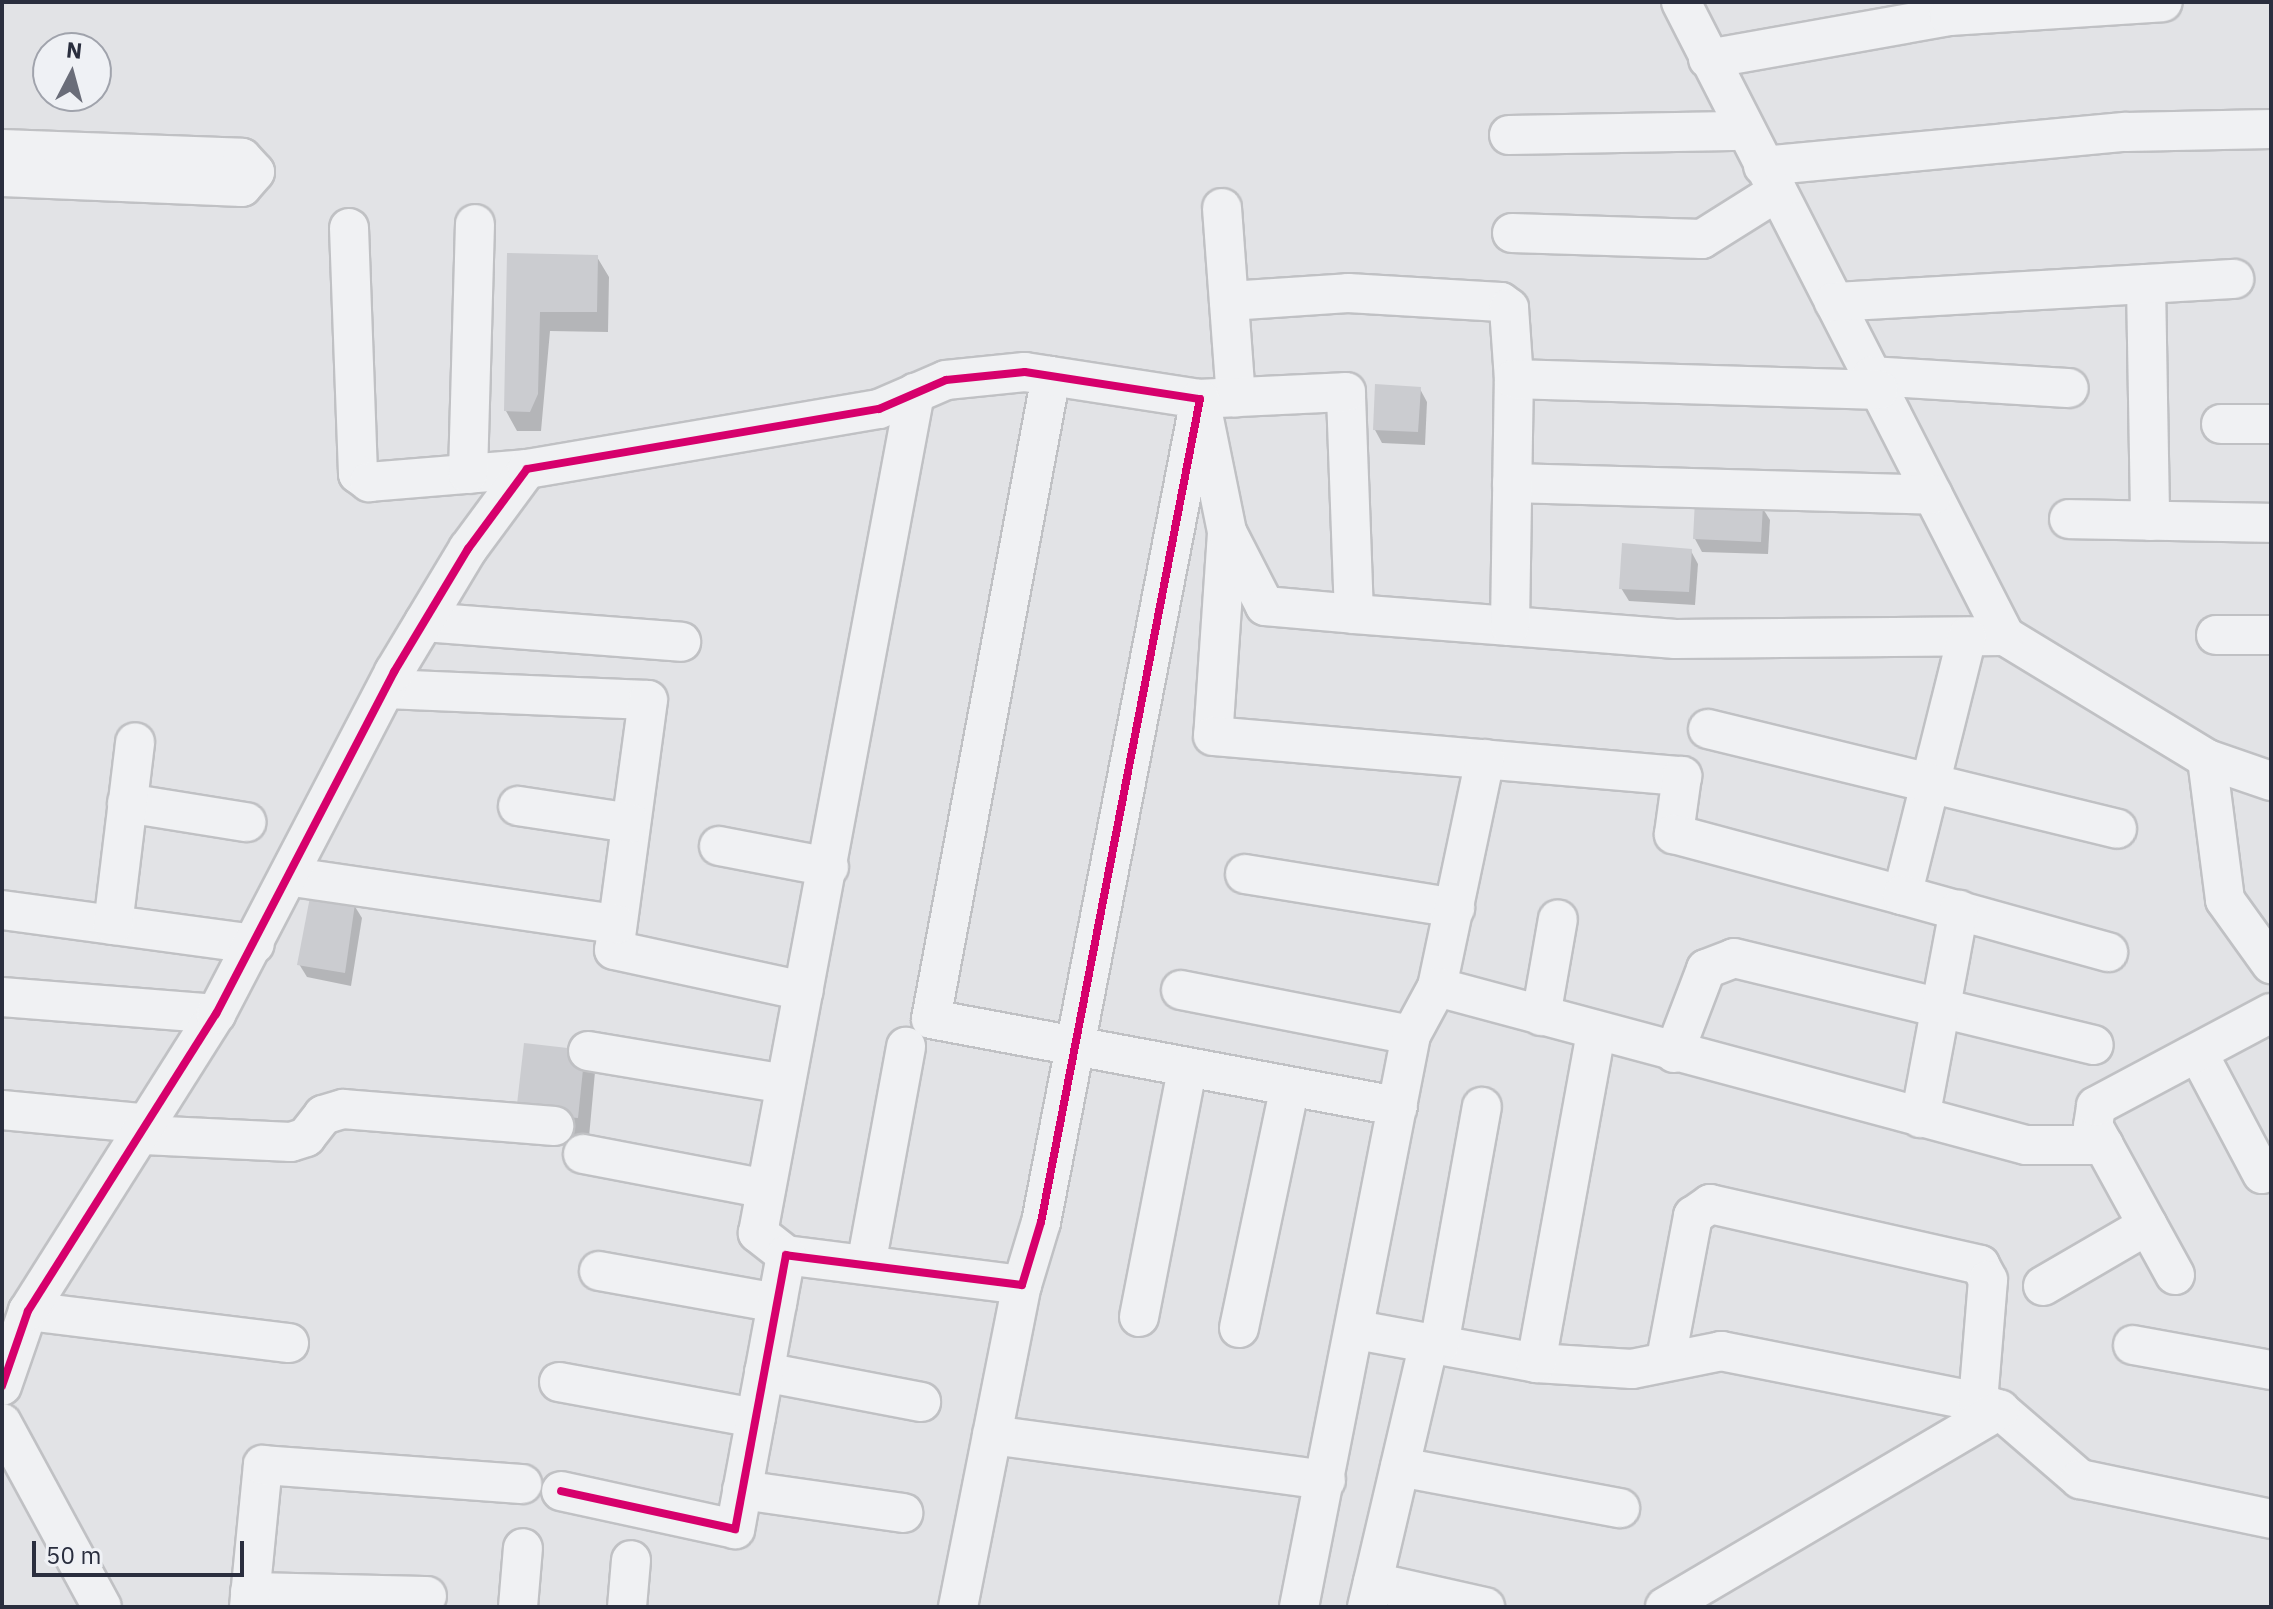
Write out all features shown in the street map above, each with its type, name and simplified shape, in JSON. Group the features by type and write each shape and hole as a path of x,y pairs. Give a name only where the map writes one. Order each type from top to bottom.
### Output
{"street":[{"path":"1681,2 2005,636 2207,759 2271,781"},
{"path":"1708,59 1949,16 2163,2"},
{"path":"1512,233 1702,239 1770,179 2126,132 2271,129"},
{"path":"1509,135 1746,131"},
{"path":"2,149 242,158 255,172 242,187 2,177"},
{"path":"958,1607 1072,1049 1218,398 1229,301 1222,208"},
{"path":"468,474 475,224"},
{"path":"349,228 358,474 369,482 527,469 879,409 946,380 1051,376 1218,398 1346,392 1354,614"},
{"path":"1834,302 2234,279"},
{"path":"2146,284 2150,521"},
{"path":"1229,301 1348,293 1501,302 1509,308 1514,379 1510,626"},
{"path":"1051,376 931,1019 1072,1049 1398,1106"},
{"path":"1514,379 2069,388"},
{"path":"915,393 829,867 758,1233 786,1255 1022,1285"},
{"path":"1218,398 1227,532 1213,736 1682,776 1674,834 2108,952"},
{"path":"2221,424 2271,424"},
{"path":"2,1386 28,1311 147,1130 216,1014 293,877 386,689 424,622 527,469"},
{"path":"1512,483 1933,495"},
{"path":"2069,519 2271,523"},
{"path":"1227,532 1265,606 1675,639 2005,636"},
{"path":"424,622 681,642"},
{"path":"2216,635 2271,635"},
{"path":"1902,895 1967,637"},
{"path":"386,689 648,700 614,950 804,991"},
{"path":"1708,729 2117,829"},
{"path":"113,925 135,742"},
{"path":"1299,1607 1357,1330 1411,1035 1437,987 1485,759"},
{"path":"2207,759 2225,900 2271,964"},
{"path":"127,803 246,822"},
{"path":"518,806 631,823"},
{"path":"719,846 829,867"},
{"path":"1245,874 1455,908"},
{"path":"293,877 617,924"},
{"path":"2,910 255,944"},
{"path":"1920,1118 1959,910"},
{"path":"1541,1016 1558,919"},
{"path":"1674,1053 1715,959 1734,958 2094,1045"},
{"path":"1437,987 2026,1145 2104,1145"},
{"path":"1181,990 1411,1035"},
{"path":"2,997 216,1014"},
{"path":"2175,1275 2093,1126 2096,1106 2271,1013"},
{"path":"1536,1363 1596,1032"},
{"path":"866,1265 906,1047"},
{"path":"588,1051 785,1084"},
{"path":"2198,1053 2262,1174"},
{"path":"1139,1317 1187,1069"},
{"path":"1239,1328 1290,1087"},
{"path":"1482,1107 1434,1344 1400,1467 1370,1594 1485,1607"},
{"path":"2,1110 147,1130 291,1142 323,1115 343,1109 554,1126"},
{"path":"583,1154 766,1189"},
{"path":"1666,1359 1693,1216 1710,1204 1980,1265 1988,1280 1989,1406"},
{"path":"2043,1286 2148,1225"},
{"path":"561,1491 735,1529 786,1255"},
{"path":"599,1271 777,1303"},
{"path":"28,1311 289,1343"},
{"path":"1357,1330 1536,1363 1632,1369 1666,1359 1721,1351 1989,1406 2059,1468 2080,1479 2271,1519"},
{"path":"2133,1345 2271,1370"},
{"path":"764,1372 921,1402"},
{"path":"559,1382 756,1418"},
{"path":"1665,1607 1989,1406"},
{"path":"2,1423 102,1607"},
{"path":"992,1435 1326,1480"},
{"path":"427,1596 249,1599 263,1465 522,1484"},
{"path":"1400,1467 1620,1508"},
{"path":"742,1490 903,1513"},
{"path":"518,1607 523,1548"},
{"path":"627,1607 631,1560"}],"building":[{"path":"507,253 598,255 597,312 540,312 538,394 530,412 504,411"},
{"path":"1375,384 1421,387 1418,432 1373,430"},
{"path":"1695,500 1763,505 1761,542 1693,539"},
{"path":"1622,543 1692,549 1689,592 1619,589"},
{"path":"310,897 355,904 345,973 297,965"},
{"path":"524,1043 585,1050 578,1118 516,1113"}],"cycle path":[{"path":"2,1386 28,1311 216,1014 394,672 468,549 527,469 879,409 946,380 1025,372 1200,399 1041,1222 1022,1285 786,1255 735,1529 561,1491"}]}
